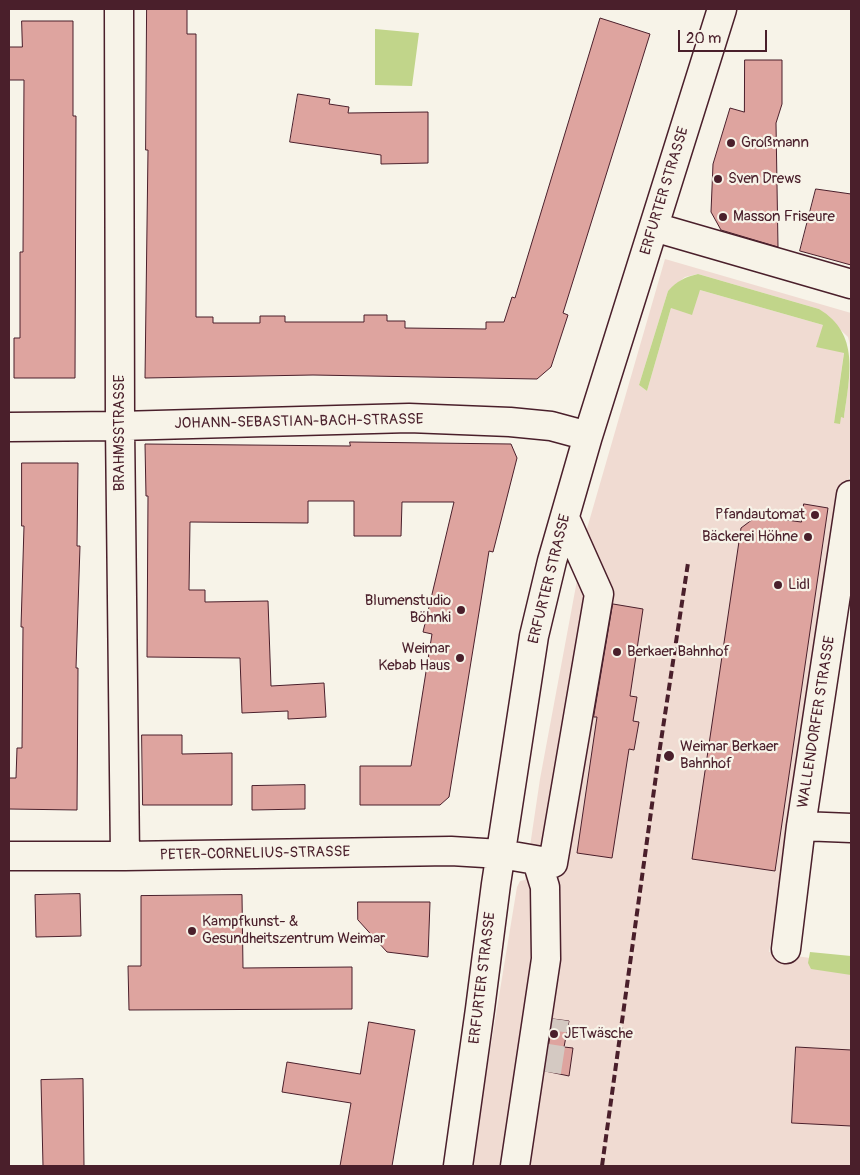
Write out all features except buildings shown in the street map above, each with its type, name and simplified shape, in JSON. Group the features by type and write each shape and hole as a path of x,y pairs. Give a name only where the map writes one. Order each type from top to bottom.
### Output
{"street":[{"name":"BRAHMSSTRASSE","path":"119,9 120,426 125,856"},
{"name":"ERFURTER STRASSE","path":"458,1166 501,854 534,636 552,561 588,436 722,9"},
{"path":"654,227 851,284"},
{"name":"JOHANN-SEBASTIAN-BACH-STRASSE","path":"9,427 410,418 551,426 588,436"},
{"name":"WALLENDORFER STRASSE","path":"786,949 801,826 851,495"},
{"path":"515,1166 546,959 545,887 537,861 553,863 599,594 565,518"},
{"path":"801,826 851,828"},
{"name":"PETER-CORNELIUS-STRASSE","path":"9,856 451,851 501,854 537,861"},
{"path":"544,982 557,1006 555,1019"},
{"path":"523,1113 542,1097 547,1072"}],"shaded area":[{"path":"665,259 851,313 851,349 848,337 819,309 698,274 685,277 668,291 639,385 647,391 671,308 700,290 823,325 844,352 834,423 841,417 844,417 851,365 851,469 769,952 851,964 851,1166 471,1166 517,887 520,881 525,880 540,779 586,532"}],"green space":[{"path":"375,29 419,33 412,86 375,85"},
{"path":"698,274 819,309 832,319 841,330 847,343 849,356 850,371 844,418 841,417 840,424 834,423 844,353 816,347 823,325 700,290 692,315 671,308 647,391 639,385 668,291 682,280"},
{"path":"810,952 851,956 851,975 811,969 808,963"}],"tunnel":[{"path":"547,1072 555,1019"}],"railway":[{"path":"602,1166 659,754 688,563"}],"place":[{"name":"Großmann","path":"731,143"},
{"name":"Sven Drews","path":"718,179"},
{"name":"Masson Friseure","path":"723,217"},
{"name":"Pfandautomat","path":"815,515"},
{"name":"Bäckerei Höhne","path":"808,537"},
{"name":"Lidl","path":"778,585"},
{"name":"Blumenstudio Böhnki","path":"461,610"},
{"name":"Berkaer Bahnhof","path":"617,652"},
{"name":"Weimar Kebab Haus","path":"460,658"},
{"name":"Weimar Berkaer Bahnhof","path":"669,756"},
{"name":"Kampfkunst- & Gesundheitszentrum Weimar","path":"192,931"},
{"name":"JETwäsche","path":"554,1034"}]}
